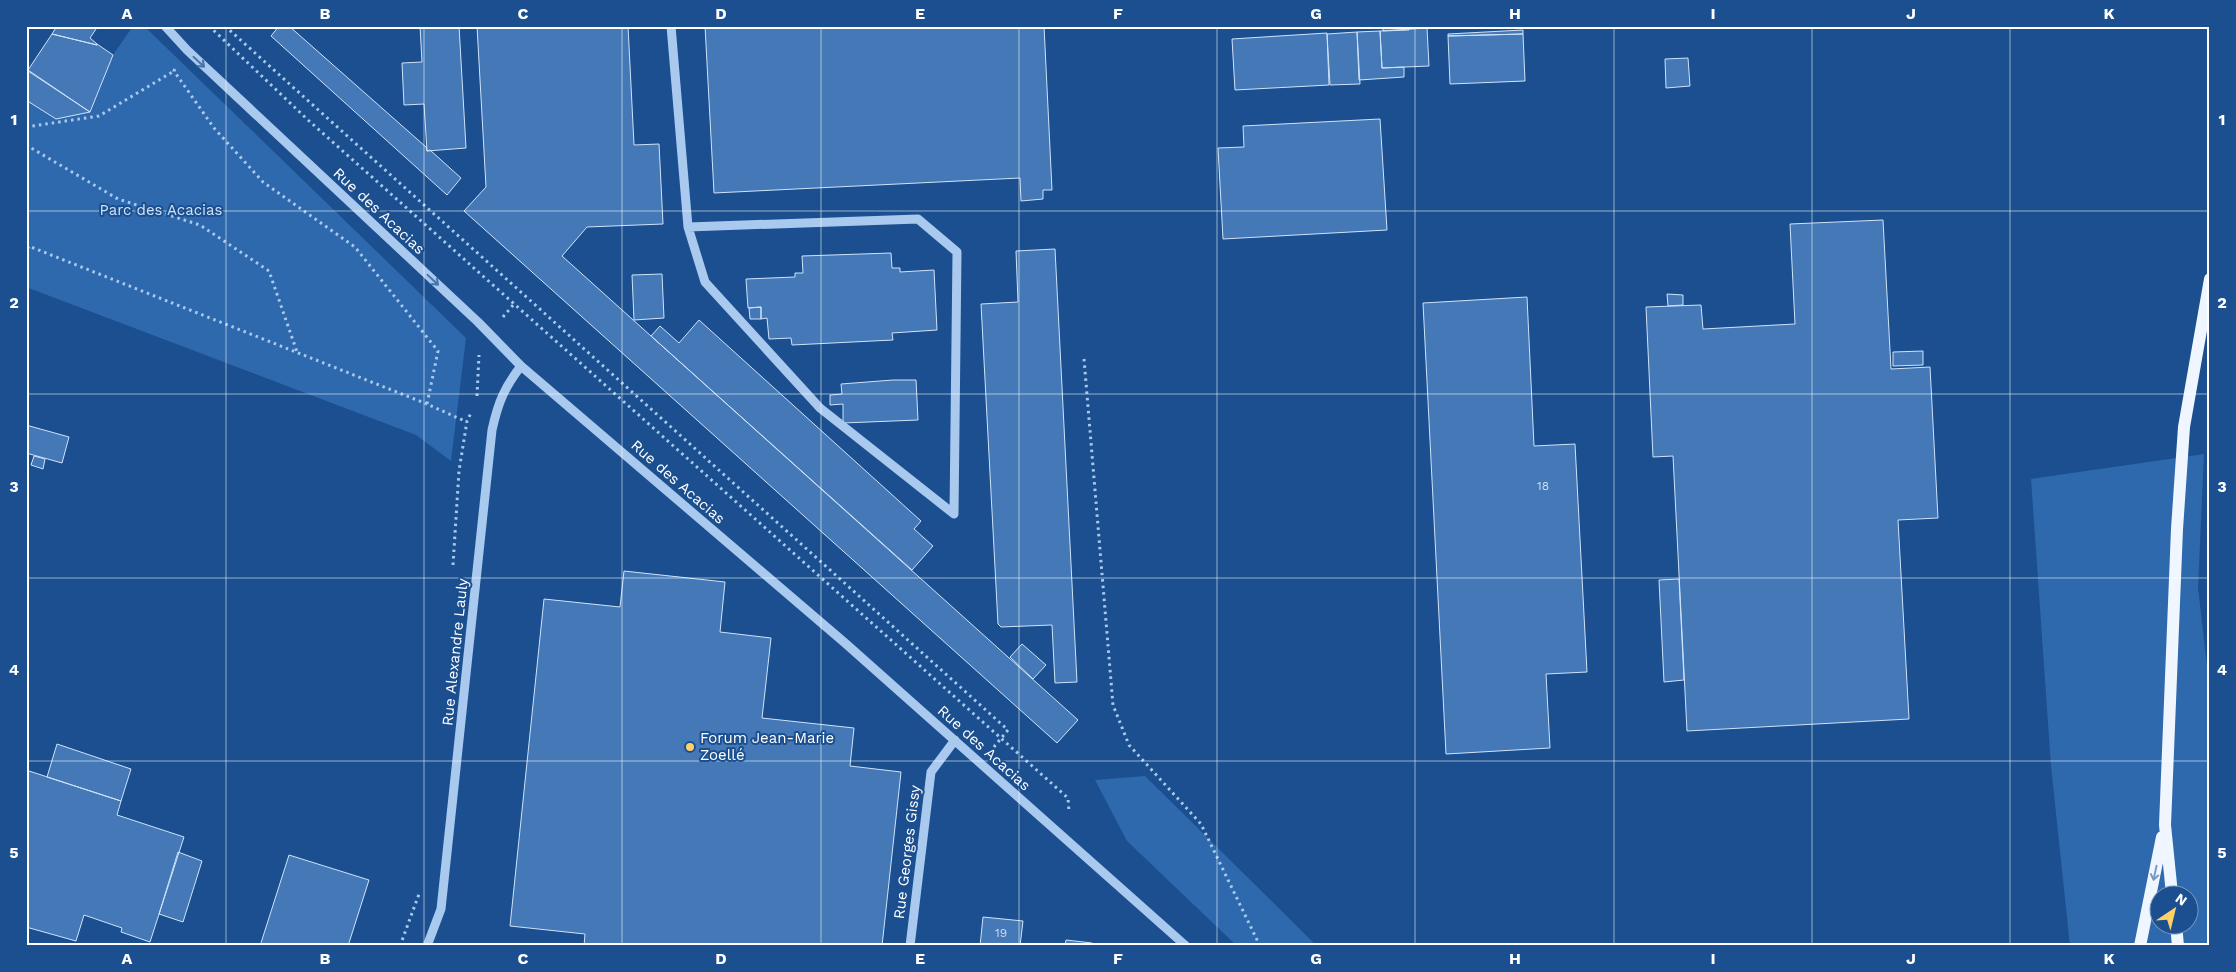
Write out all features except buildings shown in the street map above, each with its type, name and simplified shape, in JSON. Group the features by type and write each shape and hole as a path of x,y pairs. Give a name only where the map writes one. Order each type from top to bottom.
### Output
{"main road":[{"path":"2171,884 2165,825 2177,528 2184,427 2210,279"},
{"path":"2140,946 2165,825"}],"street":[{"name":"Rue des Acacias","path":"166,26 187,50 478,322 521,366 955,740 1186,946"},
{"path":"671,26 688,227 705,282 820,408 954,514 957,252 918,220 688,227"},
{"name":"Rue Alexandre Lauly","path":"427,946 441,909 492,430 498,404 506,385 521,366"},
{"name":"Rue Georges Gissy","path":"910,946 931,772 955,740"}],"path":[{"path":"209,26 308,120 1068,798"},
{"path":"225,26 1008,730 981,763"},
{"path":"26,127 99,116 174,71 187,50"},
{"path":"174,71 214,128 263,182 355,248 438,351 427,404"},
{"path":"26,145 118,199 200,225 269,271 297,352"},
{"path":"26,254 28,246 492,430"},
{"path":"1084,359 1113,705 1130,745 1201,824 1260,946"}],"green space":[{"name":"Parc des Acacias","path":"133,26 144,26 466,338 451,461 416,435 26,287 26,100 56,119 90,112 113,55"},
{"path":"2204,454 2198,588 2210,692 2210,946 2070,946 2051,766 2031,479"},
{"path":"1145,776 1317,946 1237,946 1127,841 1095,780"}],"place":[{"name":"Forum Jean-Marie Zoellé","path":"690,747"}]}
